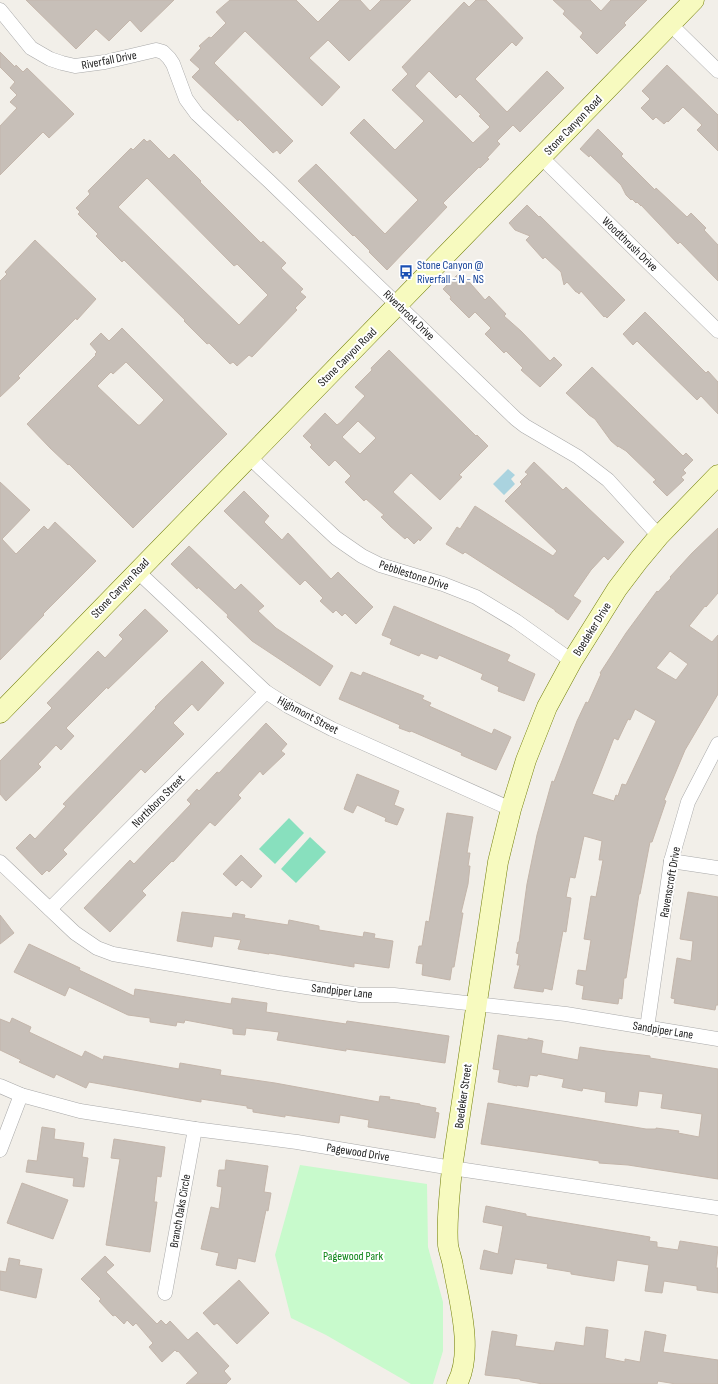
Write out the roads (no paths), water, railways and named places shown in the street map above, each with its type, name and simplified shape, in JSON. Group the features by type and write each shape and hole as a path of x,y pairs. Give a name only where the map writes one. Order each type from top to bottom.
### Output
{"street":[{"name":"Stone Canyon Road","path":"0,713 694,0"},
{"name":"Riverfall Drive","path":"0,10 31,48 50,59 75,66 105,62 156,50 163,52 169,58 173,64 177,77"},
{"path":"670,24 718,71"},
{"name":"Riverbrook Drive","path":"177,77 186,99 197,114 399,304 525,426 578,457 608,480 659,536"},
{"name":"Woodthrush Drive","path":"541,157 718,330"},
{"name":"Pebblestone Drive","path":"249,457 336,538 362,556 380,565 443,584 476,597 516,621 572,661"},
{"name":"Boedeker Drive","path":"511,809 526,760 547,707 572,661 617,589 638,560 718,475"},
{"name":"Highmont Street","path":"137,571 266,692 288,706 332,729 511,809"},
{"name":"Northboro Street","path":"50,909 266,692"},
{"name":"Ravenscroft Drive","path":"647,1028 671,861 688,802 718,744"},
{"name":"Boedeker Street","path":"457,1384 463,1363 465,1343 464,1323 448,1246 448,1218 452,1168 498,862 511,809"},
{"path":"671,861 718,868"},
{"name":"Sandpiper Lane","path":"0,862 75,933 97,948 113,954 279,983 360,995 394,995 566,1014 718,1039"},
{"name":"Pagewood Drive","path":"0,1086 21,1095 80,1111 195,1129 297,1142 452,1168 718,1208"},
{"path":"0,1150 21,1095"},
{"name":"Branch Oaks Circle","path":"165,1293 195,1129"}],"water":[{"path":"508,469 515,475 511,479 515,484 504,495 493,484"}],"place":[{"name":"Stone Canyon @ Riverfall - N - NS","path":"406,272"}],"park label":[{"name":"Pagewood Park","path":"353,1256"}]}
